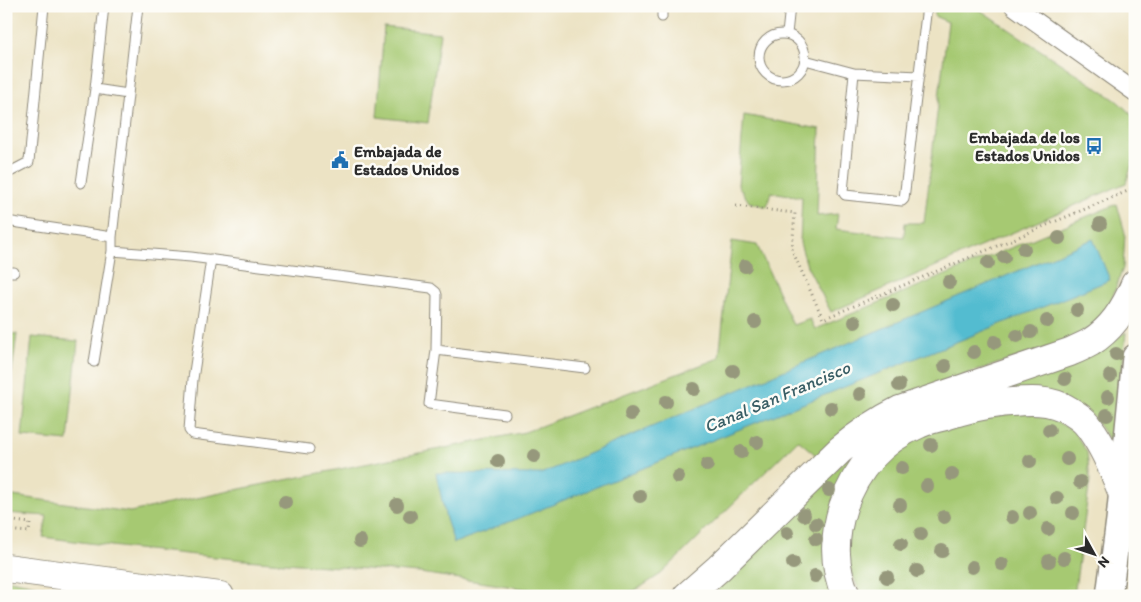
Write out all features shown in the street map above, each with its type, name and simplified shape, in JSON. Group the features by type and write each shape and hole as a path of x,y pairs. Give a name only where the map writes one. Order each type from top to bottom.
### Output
{"main road":[{"path":"687,596 719,568 858,434 877,421 900,410 1070,352 1090,343 1109,328 1119,315 1135,284"},
{"path":"1109,596 1119,520 1135,358"},
{"path":"846,596 836,563 835,543 839,519 849,492 863,467 879,449 899,434 920,423 991,404 1028,400 1049,403 1068,410 1086,423 1100,444 1122,492"},
{"path":"6,568 220,596"}],"street":[{"path":"1014,6 1135,92"}],"lane":[{"path":"6,174 29,162 44,6"},
{"path":"81,183 95,89 104,6"},
{"path":"94,362 112,251 138,6"},
{"path":"662,6 662,17"},
{"path":"787,34 790,6"},
{"path":"854,73 843,192 845,195 900,202 904,199 927,6"},
{"path":"778,34 787,34 801,44 805,52 805,60 802,69 796,76 787,80 778,80 770,77 763,70 759,62 759,52 769,38 778,34"},
{"path":"805,60 854,73 919,76"},
{"path":"95,89 128,94"},
{"path":"6,221 112,237"},
{"path":"112,251 211,259 431,288 437,295 436,350 429,404 505,414"},
{"path":"211,259 193,379 189,430 192,434 309,449"},
{"path":"436,350 586,368"}],"path":[{"path":"736,206 795,213 792,250 823,319 1135,188"},
{"path":"6,520 30,523 29,532 6,530"},
{"path":"1133,596 1135,583"}],"green space":[{"path":"936,6 974,6 1117,101 1129,112 1135,119 1135,155 1126,183 831,312 807,266 800,243 802,197 771,192 767,207 749,202 738,185 744,115 820,129 817,216 838,214 836,229 904,237 905,223 924,223 948,22 934,16"},
{"path":"384,27 440,33 428,123 377,117"},
{"path":"1117,204 1125,233 1123,268 1110,304 1096,325 1055,345 906,394 848,426 817,456 798,440 661,574 636,590 612,596 574,596 420,573 245,560 127,548 43,537 47,516 6,513 6,495 130,512 525,432 719,358 732,241 757,245 793,325 810,319 815,329"},
{"path":"1126,332 1115,448 1092,416 980,400 848,474 839,596 716,596 722,578 870,436 1096,351"},
{"path":"6,333 17,334 6,416"},
{"path":"32,337 78,341 68,441 22,437"},
{"path":"1016,412 1044,416 1073,430 1087,452 1090,480 1074,596 863,596 859,591 847,560 849,521 863,483 890,455 922,434"},
{"path":"6,579 86,596 6,596"}],"water":[{"name":"Canal San Francisco","path":"1093,239 1110,280 454,543 446,519 436,473 541,474"}],"place":[{"name":"Embajada de los Estados Unidos","path":"1094,146"},
{"name":"Embajada de Estados Unidos","path":"340,160"}]}
